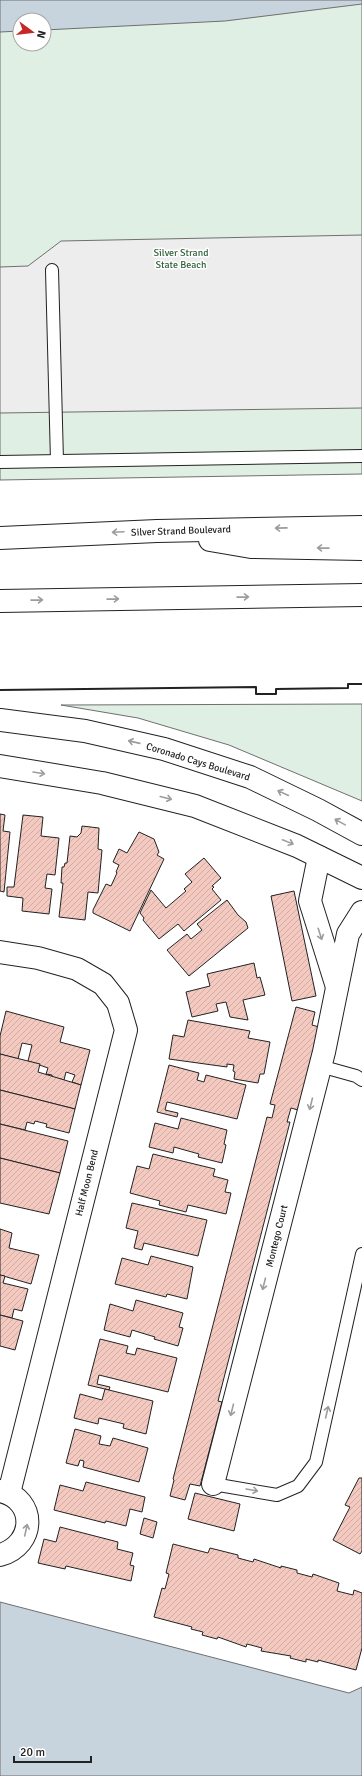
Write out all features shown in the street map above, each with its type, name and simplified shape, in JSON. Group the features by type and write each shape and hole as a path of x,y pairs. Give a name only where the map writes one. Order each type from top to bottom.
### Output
{"main road":[{"name":"Silver Strand Boulevard","path":"0,538 157,531 362,527"},
{"path":"157,531 251,547 362,549"},
{"path":"0,600 362,596"},
{"name":"Coronado Cays Boulevard","path":"0,720 85,731 164,749 250,777 318,810 362,834"},
{"path":"0,766 102,783 195,806 297,846 362,878"},
{"name":"Montego Court","path":"319,857 310,901 337,988"},
{"name":"Montego Court","path":"213,1484 320,1066 348,934 362,912"},
{"name":"Half Moon Bend","path":"0,952 38,958 77,969 103,984 118,1003 126,1030 5,1492 20,1502 27,1516 27,1530 21,1543 10,1552 0,1555"}],"lane":[{"path":"52,270 58,461"},
{"path":"0,462 362,456"},
{"path":"320,1066 356,1076 362,1080"},
{"path":"213,1484 277,1495 298,1486 316,1462 362,1254"}],"green space":[{"name":"Silver Strand State Beach","path":"0,0 362,0 362,474 0,480"},
{"path":"362,704 362,801 229,745 138,718 61,705"}],"shaded area":[{"path":"0,0 362,0 362,4 225,21 52,30 52,12 12,12 12,31 0,32"},
{"path":"362,235 362,408 0,413 0,267 28,266 61,241"},
{"path":"0,1602 349,1693 362,1687 362,1776 0,1776"}],"building":[{"path":"0,814 5,815 3,831 10,832 4,892 0,891"},
{"path":"23,815 43,817 41,836 59,838 55,875 47,874 45,888 52,889 49,914 22,911 23,898 7,896 7,887 14,887"},
{"path":"82,826 99,828 98,849 102,850 98,893 88,892 85,920 59,917 63,883 61,883 62,867 64,867 65,863 67,863 70,836 77,837 81,833"},
{"path":"139,832 154,839 159,852 157,855 164,859 130,931 93,913 93,910 106,884 111,886 117,873 116,872 119,865 113,862 119,849 127,853"},
{"path":"204,858 221,878 212,886 214,887 212,889 221,900 184,931 178,924 159,939 143,920 144,918 140,913 151,890 166,908 186,891 184,889 192,882 185,874"},
{"path":"294,891 316,996 292,1001 271,896"},
{"path":"227,900 238,915 246,922 248,928 189,976 167,950 187,934 191,939 202,930 197,924"},
{"path":"254,963 257,978 260,977 265,995 243,1000 248,1020 230,1017 226,1002 216,1004 218,1011 192,1017 186,992 210,986 207,974"},
{"path":"296,1007 315,1012 312,1025 319,1027 298,1110 291,1108 287,1122 290,1122 218,1401 222,1402 200,1486 190,1484 185,1500 170,1496 173,1479 267,1117 272,1118 275,1105 270,1104"},
{"path":"6,1011 64,1027 60,1042 90,1050 81,1085 72,1082 75,1075 66,1072 64,1080 52,1077 52,1075 46,1074 48,1068 28,1061 32,1045 22,1043 18,1059 0,1054 0,1036"},
{"path":"188,1020 250,1031 248,1038 270,1042 264,1074 260,1074 258,1083 234,1079 234,1065 227,1064 227,1067 169,1059 173,1035 184,1037"},
{"path":"0,1054 40,1064 38,1072 81,1085 75,1109 0,1090"},
{"path":"169,1065 199,1073 197,1080 204,1082 206,1075 246,1085 237,1119 167,1102 165,1110 178,1113 177,1117 157,1112"},
{"path":"0,1090 75,1109 69,1133 46,1127 47,1124 35,1121 34,1124 27,1122 25,1130 0,1124"},
{"path":"181,1118 227,1130 224,1144 226,1145 222,1163 198,1157 199,1154 174,1147 173,1153 149,1147 155,1123 178,1129"},
{"path":"0,1124 68,1141 60,1173 0,1158"},
{"path":"153,1154 215,1169 213,1176 228,1180 225,1192 231,1193 226,1214 188,1205 186,1212 159,1205 160,1201 130,1193 137,1166 149,1169"},
{"path":"0,1158 60,1173 49,1214 0,1203"},
{"path":"132,1203 207,1220 198,1256 144,1243 142,1250 134,1248 138,1231 126,1228"},
{"path":"0,1229 12,1233 9,1248 39,1255 31,1284 0,1275"},
{"path":"151,1256 193,1267 187,1299 167,1294 166,1297 115,1284 122,1258 148,1265"},
{"path":"0,1275 5,1276 3,1283 28,1289 22,1311 14,1309 12,1318 0,1315"},
{"path":"136,1300 183,1313 179,1327 183,1328 178,1346 154,1339 155,1337 132,1330 130,1337 104,1330 110,1304 133,1311"},
{"path":"0,1315 23,1321 15,1350 0,1346"},
{"path":"100,1339 128,1346 126,1353 135,1355 137,1348 177,1358 168,1392 99,1375 97,1384 110,1387 109,1390 88,1385"},
{"path":"105,1389 153,1401 146,1434 123,1428 124,1424 99,1418 98,1424 74,1418 80,1394 102,1400"},
{"path":"75,1429 101,1436 99,1444 110,1446 113,1438 148,1448 139,1482 83,1467 84,1461 80,1460 78,1466 66,1463"},
{"path":"359,1478 362,1478 362,1551 360,1554 333,1540 350,1507 345,1505"},
{"path":"86,1482 145,1497 142,1512 130,1509 126,1526 106,1521 105,1523 54,1510 60,1485 83,1491"},
{"path":"195,1493 240,1504 234,1531 188,1519"},
{"path":"144,1518 157,1522 153,1538 140,1534"},
{"path":"60,1527 118,1542 117,1549 133,1553 130,1565 134,1566 131,1581 66,1566 65,1569 38,1563 44,1539 56,1542"},
{"path":"173,1544 208,1553 210,1548 238,1555 238,1558 253,1562 254,1559 281,1568 281,1566 297,1570 297,1573 312,1577 313,1574 339,1583 337,1591 353,1595 354,1590 362,1593 362,1648 356,1670 318,1660 318,1662 306,1659 306,1662 290,1658 291,1656 261,1651 262,1648 247,1644 246,1647 218,1637 217,1639 202,1635 203,1632 191,1629 192,1627 154,1617 162,1588 165,1589 169,1574 166,1573"}],"wall":[{"path":"0,690 256,687 256,694 276,694 276,689 348,688 348,684 362,684"}]}
